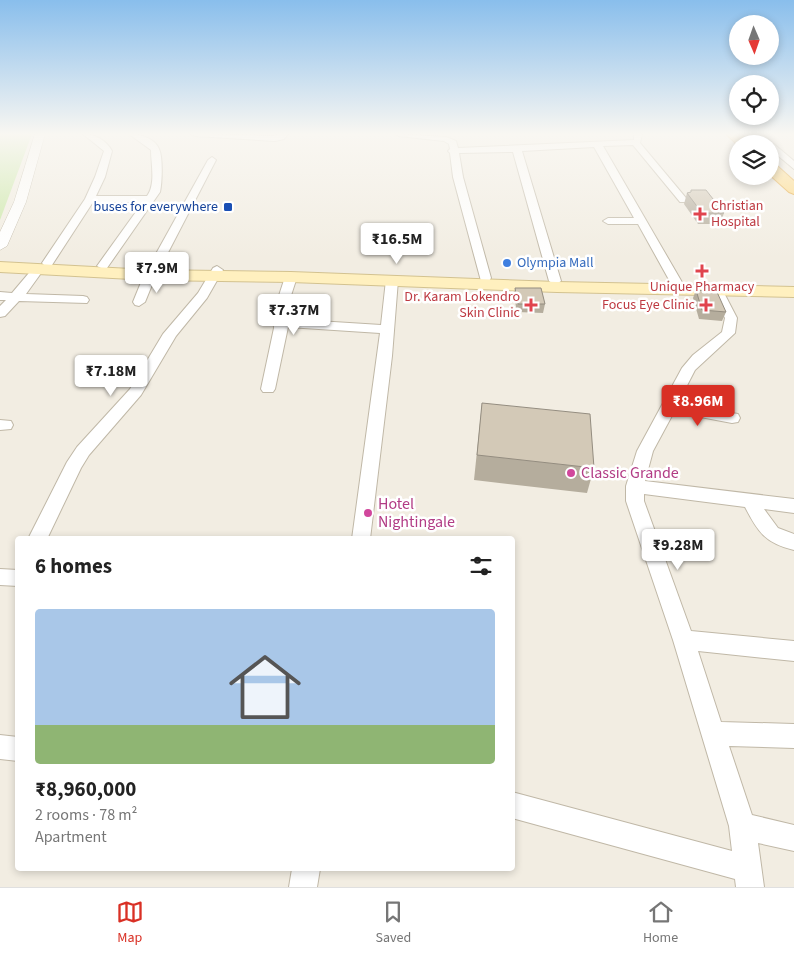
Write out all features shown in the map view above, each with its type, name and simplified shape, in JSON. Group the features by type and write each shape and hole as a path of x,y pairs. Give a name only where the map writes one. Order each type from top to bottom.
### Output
{"highway":[{"path":"779,175 794,189"}],"main road":[{"path":"0,261 31,279 103,266 152,272"},
{"path":"0,267 31,279 152,272 215,273 428,279 717,291 794,292"},
{"path":"215,273 392,280 485,278 677,284 794,285"}],"street":[{"path":"0,246 20,202 28,175"},
{"path":"0,313 31,279 90,199 100,175"},
{"path":"103,266 151,199 157,184 157,175"},
{"path":"139,302 152,272 204,175"},
{"path":"458,175 485,278"},
{"path":"525,175 555,281"},
{"path":"615,175 677,284"},
{"path":"665,175 683,200"},
{"path":"90,199 151,199"},
{"path":"608,221 642,221"},
{"path":"38,536 82,451 136,392 170,334 203,295 215,273"},
{"path":"268,389 280,336 279,314 291,277"},
{"path":"0,296 31,279"},
{"path":"31,279 83,300"},
{"path":"361,536 388,328 392,280"},
{"path":"515,806 749,878 742,826 684,640 635,501 635,486 646,451 689,368 728,333 731,318 717,291"},
{"path":"280,323 388,328"},
{"path":"670,406 732,418"},
{"path":"635,486 794,506"},
{"path":"751,501 768,530 774,536 794,542"},
{"path":"0,577 15,578"},
{"path":"684,640 794,651"},
{"path":"712,734 794,736"},
{"path":"0,747 15,749"},
{"path":"742,826 794,838"},
{"path":"303,887 306,871"}],"green space":[{"path":"0,175 17,175 0,220"}],"building":[{"path":"691,190 706,190 724,213 702,213 687,193 691,192"},
{"path":"515,288 541,288 545,304 518,304"},
{"path":"696,290 717,292 726,312 702,310"},
{"path":"482,403 590,414 594,468 477,455"}],"place":[{"name":"buses for everywhere","path":"228,207"},
{"name":"Christian Hospital","path":"700,214"},
{"name":"Olympia Mall","path":"507,263"},
{"name":"Unique Pharmacy","path":"702,271"},
{"name":"Dr. Karam Lokendro Skin Clinic","path":"531,305"},
{"name":"Focus Eye Clinic","path":"706,305"},
{"name":"Classic Grande","path":"571,473"},
{"name":"Hotel Nightingale","path":"368,513"}]}
